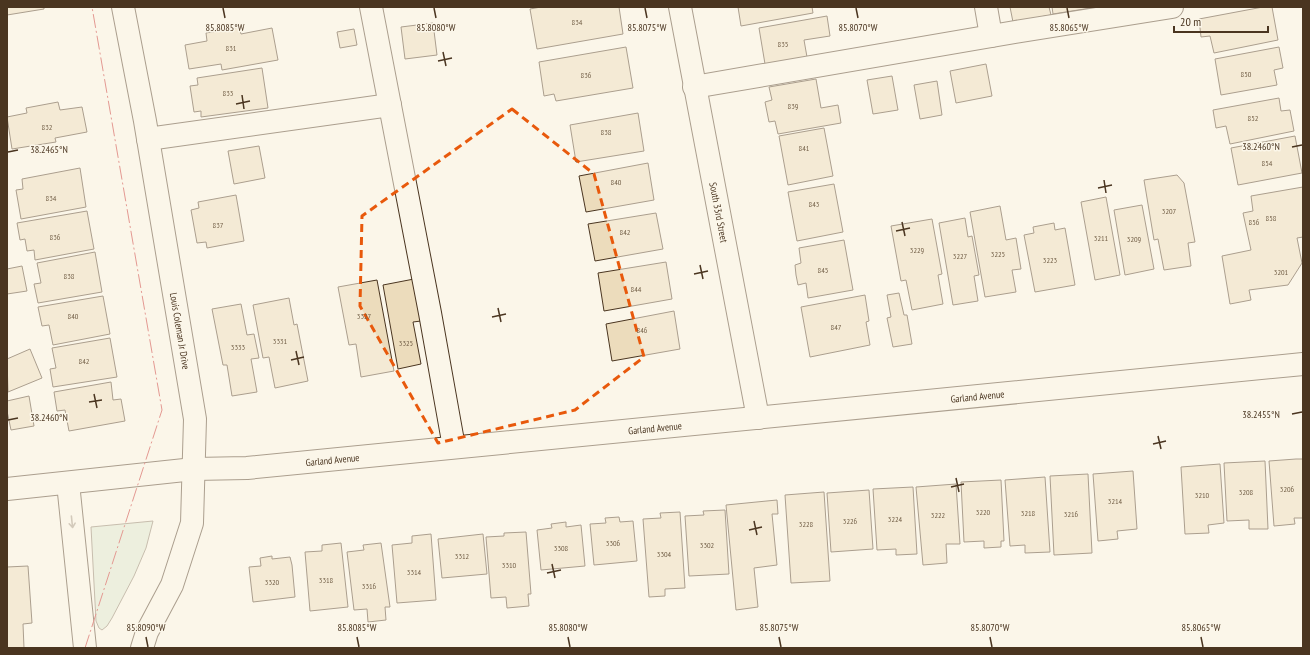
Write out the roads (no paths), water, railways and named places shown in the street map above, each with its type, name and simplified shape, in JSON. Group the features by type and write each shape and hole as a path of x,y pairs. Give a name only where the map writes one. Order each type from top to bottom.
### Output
{"street":[{"name":"Louis Coleman Jr Drive","path":"123,7 148,139 195,420 192,523 172,585 147,632 142,648"},
{"path":"371,7 430,313 454,447"},
{"name":"South 33rd Street","path":"680,7 758,418"},
{"path":"986,7 991,36"},
{"path":"694,87 991,36 1172,7"},
{"path":"148,139 390,105"},
{"name":"Garland Avenue","path":"7,489 194,469 247,468 1303,364"},
{"path":"68,483 85,648"}]}
